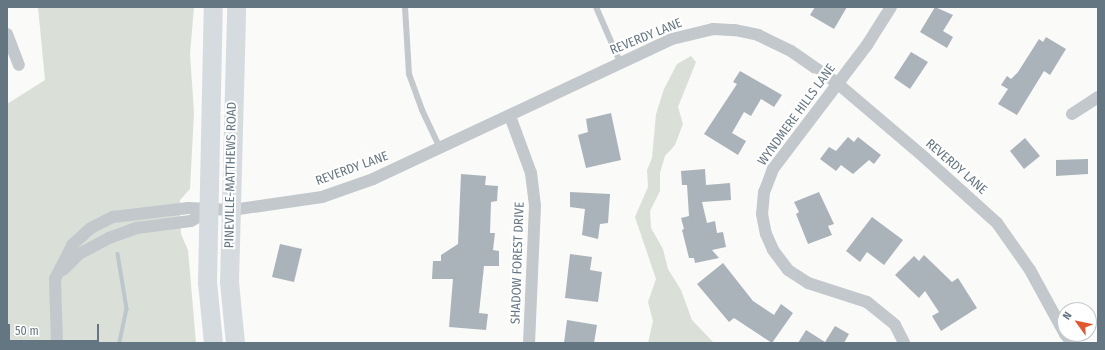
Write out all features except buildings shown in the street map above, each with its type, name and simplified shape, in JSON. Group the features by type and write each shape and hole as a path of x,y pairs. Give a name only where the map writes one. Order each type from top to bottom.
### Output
{"main road":[{"name":"PINEVILLE-MATTHEWS ROAD","path":"213,7 210,89 210,210 207,282 213,343"},
{"name":"PINEVILLE-MATTHEWS ROAD","path":"235,343 229,282 236,7"}],"street":[{"name":"WYNDMERE HILLS LANE","path":"891,7 867,45 837,83 769,176 763,198 762,214 766,234 780,261 798,277 821,288 867,302 895,325 904,343"},
{"name":"REVERDY LANE","path":"57,343 55,279 72,245 91,228 112,217 188,208 232,210 322,197 373,179 510,116 620,62 672,39 695,32 713,29 736,30 778,44 837,83 997,223 1030,270 1057,319"},
{"path":"7,34 19,65"},
{"path":"1072,114 1098,97"},
{"name":"SHADOW FOREST DRIVE","path":"510,116 531,173 535,206 529,343"},
{"path":"55,279 79,254 109,238 136,228 191,221 210,210"}],"lane":[{"path":"404,7 409,74 422,110 440,148"},
{"path":"596,7 620,62"}],"shaded area":[{"path":"38,7 194,7 190,54 194,113 190,189 180,200 181,234 188,250 196,343 7,343 7,104 45,80"},
{"path":"691,56 696,62 678,107 683,124 675,145 665,156 660,173 660,191 650,211 651,228 663,249 668,269 681,290 692,320 714,343 648,343 653,321 648,302 656,279 635,217 648,187 647,170 652,158 656,114 664,89 677,64"}],"waterway":[{"path":"118,254 127,309 120,343"}]}
